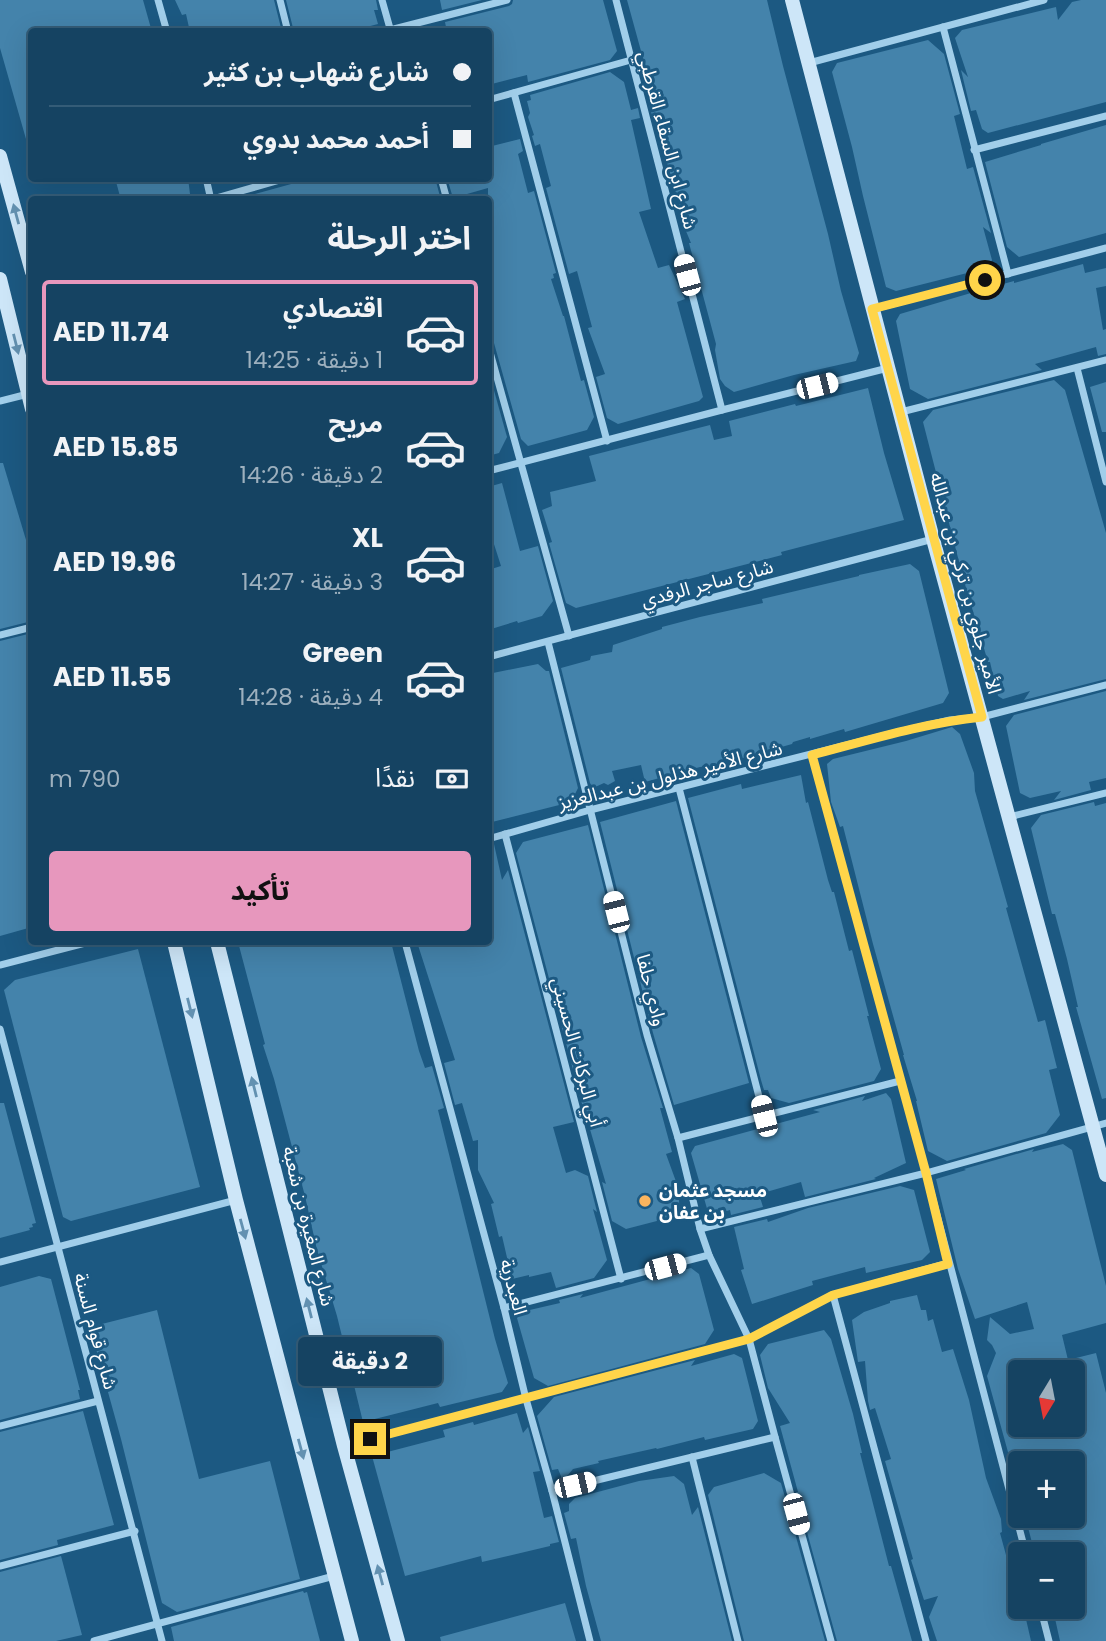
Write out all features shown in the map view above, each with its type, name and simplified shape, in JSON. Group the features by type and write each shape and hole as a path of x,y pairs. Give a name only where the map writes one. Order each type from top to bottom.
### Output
{"street":[{"path":"158,0 165,28"},
{"path":"280,0 287,28"},
{"path":"382,0 390,28"},
{"path":"402,28 507,0"},
{"name":"شارع ابن السقاء القرطبي","path":"615,0 722,410"},
{"name":"الأمير جلوي بن تركي بن عبدالله","path":"792,0 1008,817 1099,1126 1106,1175"},
{"path":"809,63 1044,0"},
{"path":"943,27 1008,274"},
{"path":"492,99 631,60"},
{"path":"514,93 607,440"},
{"path":"974,150 1106,116"},
{"path":"0,156 28,247"},
{"path":"222,196 273,182"},
{"path":"872,309 1106,248"},
{"path":"0,279 28,393"},
{"path":"492,359 569,636"},
{"path":"901,412 1106,360"},
{"path":"492,470 888,368"},
{"path":"1077,368 1106,482"},
{"path":"0,401 28,401"},
{"name":"شارع ساجر الرفدي","path":"492,656 933,539"},
{"path":"0,635 28,628"},
{"name":"وادي حلفا","path":"548,642 647,1035 678,1138 700,1229 709,1255 749,1339 831,1641"},
{"name":"شارع الأمير هذلول بن عبدالعزيز","path":"492,838 590,810 911,729 950,720 982,717 1106,685"},
{"path":"812,755 1023,1542"},
{"path":"679,788 764,1116"},
{"path":"1008,817 1106,793"},
{"name":"أبي البركات الحسيني","path":"505,834 621,1279"},
{"path":"0,965 77,945"},
{"path":"175,945 236,1200 352,1641"},
{"name":"شارع المغيرة بن شعبة","path":"218,945 344,1446 398,1641"},
{"name":"العبدرية","path":"406,945 590,1641"},
{"name":"شارع قوام السنة","path":"0,1029 162,1641"},
{"path":"678,1138 900,1081"},
{"path":"700,1229 926,1173 1099,1126"},
{"path":"0,1262 236,1200"},
{"path":"504,1308 709,1255"},
{"path":"344,1446 749,1339 833,1295 948,1264"},
{"path":"833,1295 926,1641"},
{"path":"0,1426 98,1401"},
{"path":"552,1491 775,1437"},
{"path":"692,1457 738,1641"},
{"path":"0,1566 135,1531"},
{"path":"94,1641 334,1576"},
{"path":"1043,1619 1049,1641"}],"building":[{"path":"0,0 143,0 151,28 28,28 28,146 0,48"},
{"path":"175,0 274,0 281,28 189,28 186,14 182,15"},
{"path":"286,0 376,0 378,10 374,10 378,24 362,28 293,28"},
{"path":"440,0 482,0 442,10"},
{"path":"513,0 603,0 617,51 610,60 528,82 527,75 492,84 492,28 446,28 445,22 512,4"},
{"path":"627,0 767,0 859,353 856,361 734,392 720,379 716,344 667,156 649,104 652,103 651,99 655,102"},
{"path":"1106,0 1106,102 988,133 982,129 976,110 971,111 961,70 968,77 955,38 962,30 1056,7 1058,20 1072,2"},
{"path":"928,40 944,54 960,114 954,116 967,169 973,167 991,233 983,227 992,260 986,273 977,276 975,271 896,291 886,287 832,72 837,63"},
{"path":"610,72 624,82 631,110 638,108 640,118 631,120 651,209 639,212 658,268 669,265 685,299 677,302 703,397 699,401 618,424 607,418 596,377 605,374 588,328 592,327 577,271 569,274 546,188 551,186 540,144 535,146 532,136 534,135 528,117 530,113 527,101 531,100 530,95"},
{"path":"1106,125 1106,233 1019,257 1007,247 985,162"},
{"path":"520,139 523,151 518,154 528,193 534,191 556,273 551,279 594,417 587,430 528,446 521,439 492,342 492,196 488,196 488,188 452,196 448,182 492,182 492,146"},
{"path":"116,182 188,182 190,194 182,196 120,196"},
{"path":"298,182 436,182 440,196 248,196"},
{"path":"1083,264 1085,273 1106,268 1106,286 1096,288 1103,330 1106,329 1106,354 1098,356 1096,347 1035,364 1042,370 928,399 910,389 896,321 900,314"},
{"path":"1054,380 1065,390 1106,533 1106,679 1024,700 1030,691 1003,699 998,696 964,581 923,422 933,410"},
{"path":"1106,382 1106,432 1102,432 1090,387"},
{"path":"492,383 507,437 499,453 492,455"},
{"path":"868,388 904,520 781,552 782,555 576,608 566,603 542,510 552,506 550,492 596,481 589,456 710,425 714,440 732,436 729,421"},
{"path":"0,463 3,463 28,547 28,622 0,629"},
{"path":"502,483 520,551 538,546 553,601 542,616 492,629 492,569 501,566 492,541 492,486"},
{"path":"910,564 919,571 949,693 943,703 845,732 844,729 810,737 721,764 645,782 641,765 612,771 615,781 593,788 561,668 590,660 591,656 612,652 613,645 662,627 763,603 762,599"},
{"path":"28,634 28,928 0,936 0,641"},
{"path":"538,664 549,671 578,788 571,802 492,822 492,673"},
{"path":"1106,691 1106,778 1089,782 1091,790 1054,800 1061,791 1030,798 1020,793 1006,726 1014,715"},
{"path":"952,727 960,734 974,773 975,791 1038,1022 1045,1020 1057,1068 1049,1070 1060,1115 1046,1133 947,1161 928,1151 843,826 840,827 831,802 827,764 833,759"},
{"path":"801,775 806,803 808,802 828,880 834,892 849,951 852,950 881,1069 874,1081 789,1103 771,1098 768,1090 764,1090 688,798 741,784 742,789"},
{"path":"676,801 749,1083 674,1105 653,1033 600,822"},
{"path":"1094,802 1095,806 1106,803 1106,1098 1102,1099 1031,828 1041,815"},
{"path":"588,825 641,1037 663,1108 660,1108 672,1152 666,1154 678,1187 680,1215 626,1229 612,1221 602,1182 606,1184 586,1119 516,853 523,842"},
{"path":"492,844 502,880 508,870 574,1122 553,1127 566,1173 575,1170 588,1176 597,1212 593,1209 607,1260 594,1278 556,1288 551,1272 512,1279 491,1204 494,1203 478,1170 478,1140 473,1141 462,1103 455,1105 444,1063 455,1060 418,945 492,945"},
{"path":"239,945 392,945 419,1051 425,1068 432,1066 444,1108 438,1110 508,1383 502,1392 440,1407 438,1403 363,1422 263,1045 265,1044"},
{"path":"138,949 200,1187 71,1221 63,1217 4,990 15,980"},
{"path":"886,1093 891,1099 906,1163 874,1178 876,1179 805,1197 801,1182 759,1194 763,1207 731,1215 730,1210 713,1215 708,1212 691,1153 695,1146 820,1112 813,1110 865,1096 862,1101"},
{"path":"0,1103 4,1103 36,1223 32,1224 30,1230 0,1238"},
{"path":"1063,1144 1072,1150 1106,1286 1106,1323 1062,1335 1068,1360 1096,1353 1106,1393 1106,1641 1060,1641 1055,1619 1085,1619 1085,1542 1032,1542 1028,1528 1085,1528 1085,1451 1008,1452 987,1376 996,1353 987,1340 990,1317 1010,1334 1034,1329 1027,1302 975,1319 958,1269 936,1179 1034,1149 1032,1152"},
{"path":"900,1186 914,1190 930,1252 922,1260 866,1273 865,1267 812,1281 813,1285 752,1304 741,1270 744,1269 734,1227 767,1219 768,1222 808,1208"},
{"path":"691,1268 699,1274 714,1330 705,1344 548,1386 534,1378 517,1318 521,1312"},
{"path":"39,1276 51,1279 80,1390 80,1399 0,1420 0,1287"},
{"path":"917,1295 921,1310 926,1310 928,1321 933,1319 942,1352 953,1349 969,1400 986,1478 1001,1519 1000,1533 1008,1562 1008,1619 1026,1619 1031,1641 937,1641 929,1617 938,1596 924,1600 911,1560 913,1559 885,1461 891,1459 875,1408 870,1410 865,1361 858,1362 852,1320 890,1301"},
{"path":"157,1310 199,1479 270,1461 300,1579 177,1612 162,1603 90,1327"},
{"path":"824,1330 831,1339 853,1414 860,1453 889,1566 912,1641 837,1641 780,1426 790,1423 768,1388 760,1355 768,1344"},
{"path":"734,1354 742,1358 758,1421 753,1429 598,1461 599,1463 573,1469 563,1481 558,1469 552,1470 537,1416 554,1397 695,1360 691,1366"},
{"path":"83,1411 114,1525 57,1540 58,1545 0,1560 0,1432"},
{"path":"517,1413 523,1433 528,1427 540,1471 533,1472 544,1518 552,1516 559,1542 482,1562 481,1556 405,1576 372,1456 445,1437 443,1430"},
{"path":"764,1473 781,1483 825,1641 744,1641 708,1495 714,1487"},
{"path":"674,1476 684,1484 692,1515 698,1507 732,1641 601,1641 576,1538 571,1539 564,1513 569,1511 569,1504 575,1498 639,1481"},
{"path":"61,1556 82,1635 56,1641 0,1641 0,1572"},
{"path":"307,1592 320,1641 174,1641 171,1627"},
{"path":"565,1603 576,1641 441,1641 440,1637"}],"place":[{"name":"مسجد عثمان بن عفان","path":"645,1201"}],"route":[{"path":"370,1439 749,1339 833,1295 948,1264 926,1173 812,755 950,720 982,717 872,309 985,280"}]}
